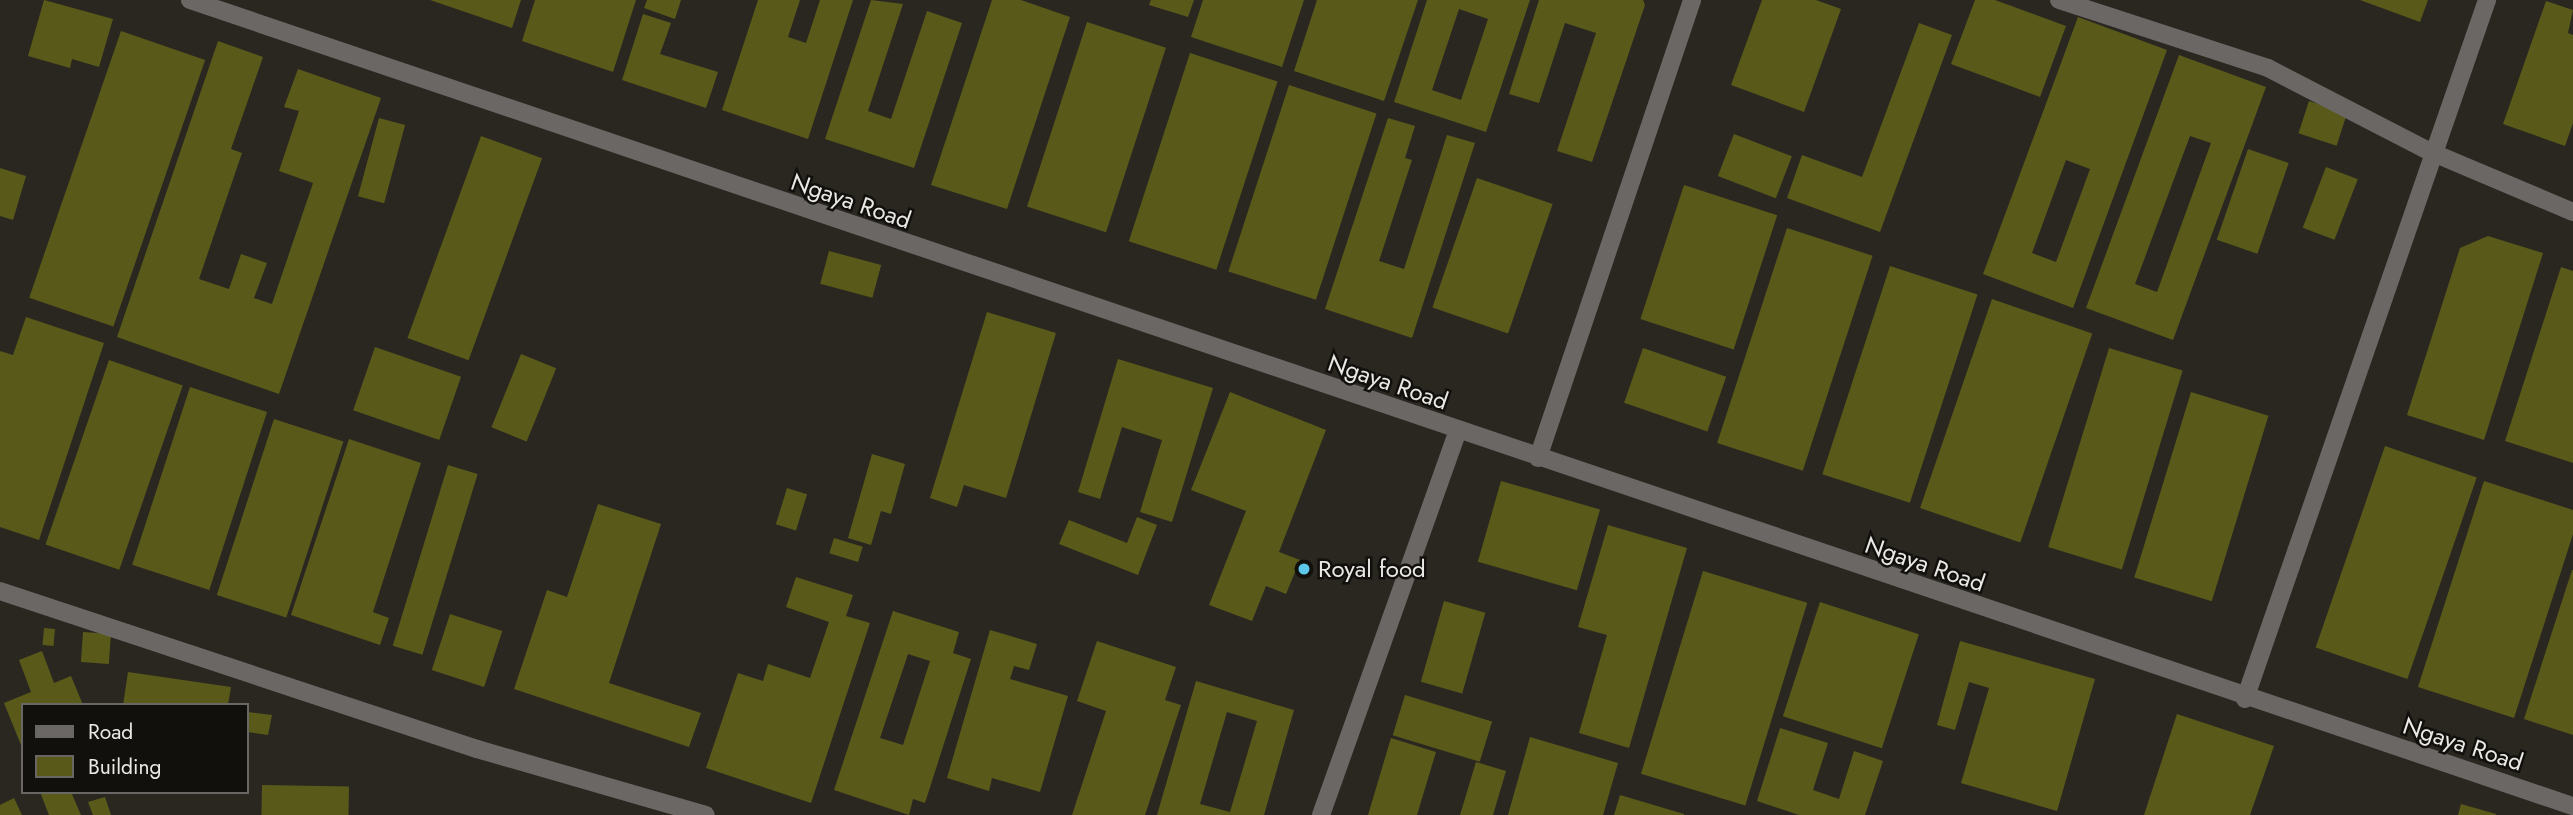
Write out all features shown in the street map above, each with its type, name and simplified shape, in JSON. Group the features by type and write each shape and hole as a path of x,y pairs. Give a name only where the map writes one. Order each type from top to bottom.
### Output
{"street":[{"name":"Ngaya Road","path":"190,0 2245,699 2573,806"},
{"path":"1538,458 1692,0"},
{"path":"2059,0 2268,68 2431,152 2573,212"},
{"path":"2245,699 2431,152 2487,0"},
{"path":"1321,815 1458,431"},
{"path":"0,591 477,749 706,815"}],"building":[{"path":"44,0 113,19 99,67 72,59 70,68 28,56"},
{"path":"430,0 521,0 512,28"},
{"path":"535,0 636,0 613,72 522,41"},
{"path":"647,0 681,0 675,19 644,8"},
{"path":"758,0 800,0 788,37 806,43 820,0 853,0 808,139 722,110"},
{"path":"871,0 903,4 868,111 891,119 927,11 962,23 914,168 825,139"},
{"path":"992,0 1021,0 1070,17 1007,209 931,185"},
{"path":"1151,0 1194,0 1188,17 1149,5"},
{"path":"1203,0 1304,0 1282,67 1191,37"},
{"path":"1317,0 1418,0 1384,101 1294,71"},
{"path":"1427,0 1530,0 1486,132 1394,102","holes":["1459,9 1488,19 1461,100 1432,90"]},
{"path":"1539,0 1643,0 1645,5 1592,162 1557,151 1596,33 1565,23 1539,103 1509,94"},
{"path":"1762,0 1816,0 1841,9 1804,112 1731,85"},
{"path":"1975,0 1995,0 2066,26 2040,97 1951,64"},
{"path":"2360,0 2428,0 2420,22"},
{"path":"2546,1 2573,10 2568,33 2573,35 2573,123 2565,146 2503,124"},
{"path":"643,14 671,23 660,54 718,72 706,108 622,80"},
{"path":"2078,17 2167,50 2073,308 1983,274","holes":["2066,160 2090,169 2056,262 2032,253"]},
{"path":"1087,22 1166,48 1106,232 1027,207"},
{"path":"1919,23 1952,35 1880,232 1787,198 1802,155 1862,177"},
{"path":"121,31 205,60 113,327 29,298"},
{"path":"218,41 263,57 231,149 242,153 199,279 229,289 241,254 267,263 254,298 272,304 313,183 279,171 299,111 284,107 298,69 381,98 279,394 117,337"},
{"path":"1190,53 1277,81 1216,270 1129,241"},
{"path":"2179,55 2266,87 2173,340 2086,308","holes":["2190,136 2211,143 2157,292 2135,284"]},
{"path":"1289,85 1376,113 1316,300 1228,271"},
{"path":"2309,101 2347,113 2337,146 2298,133"},
{"path":"379,118 405,125 384,203 358,196"},
{"path":"1388,118 1415,126 1405,158 1412,160 1379,261 1404,269 1447,135 1475,143 1412,338 1325,309"},
{"path":"1734,134 1792,156 1776,198 1718,176"},
{"path":"481,136 542,158 469,360 407,338"},
{"path":"2248,149 2289,163 2257,254 2217,240"},
{"path":"2326,167 2358,179 2334,240 2303,228"},
{"path":"0,168 26,176 13,220 0,216"},
{"path":"1477,178 1553,204 1508,334 1432,308"},
{"path":"1684,185 1777,215 1734,349 1640,319"},
{"path":"1787,228 1873,256 1803,471 1717,443"},
{"path":"2488,236 2543,253 2484,440 2407,415 2460,248"},
{"path":"829,251 881,265 872,298 820,284"},
{"path":"1890,266 1977,294 1910,503 1822,474"},
{"path":"2561,267 2573,271 2573,463 2505,441"},
{"path":"1992,299 2092,334 2020,542 1920,508"},
{"path":"987,312 1056,333 1006,498 964,485 957,507 930,498"},
{"path":"26,317 104,343 39,540 0,527 0,351 13,355"},
{"path":"375,347 461,377 439,440 353,410"},
{"path":"1643,348 1726,377 1707,431 1624,403"},
{"path":"2109,348 2183,371 2122,569 2048,547"},
{"path":"521,354 556,368 527,441 491,427"},
{"path":"1118,359 1213,388 1172,522 1140,512 1162,440 1122,427 1100,499 1078,492"},
{"path":"109,360 183,385 119,570 46,544"},
{"path":"190,387 267,412 209,590 132,565"},
{"path":"1230,392 1326,430 1279,552 1300,560 1286,594 1266,586 1252,621 1209,605 1246,511 1191,490"},
{"path":"2191,392 2268,416 2212,601 2134,578"},
{"path":"274,419 343,442 286,618 217,595"},
{"path":"349,439 421,463 373,612 389,618 380,645 291,615"},
{"path":"2385,446 2477,478 2407,679 2316,647"},
{"path":"872,454 905,464 891,514 881,511 871,545 848,538"},
{"path":"448,465 478,474 422,655 393,646"},
{"path":"1501,481 1600,509 1577,590 1478,562"},
{"path":"2484,481 2573,510 2573,534 2514,718 2418,687"},
{"path":"787,488 807,494 796,530 776,524"},
{"path":"598,504 661,524 609,683 701,713 689,747 514,689 547,590 567,597"},
{"path":"1137,517 1157,525 1138,575 1059,544 1069,520 1127,543"},
{"path":"1608,525 1687,548 1629,748 1579,733 1607,635 1578,627"},
{"path":"834,538 863,547 858,562 829,553"},
{"path":"2573,570 2573,735 2524,719"},
{"path":"1703,571 1807,603 1745,806 1641,774"},
{"path":"796,577 853,595 846,616 870,623 811,803 706,768 738,673 763,681 768,664 810,678 829,622 786,607"},
{"path":"1444,601 1485,613 1462,694 1421,682"},
{"path":"1820,602 1919,634 1882,748 1783,716"},
{"path":"893,611 959,632 953,653 971,659 925,803 913,799 909,815 834,790","holes":["908,654 930,661 903,745 880,738"]},
{"path":"450,614 502,631 484,687 432,670"},
{"path":"44,628 55,629 53,646 43,645"},
{"path":"990,630 1037,644 1029,670 1014,666 1010,679 1068,696 1040,792 992,778 989,791 947,778"},
{"path":"83,632 111,634 109,664 81,662"},
{"path":"1097,641 1176,667 1165,700 1181,705 1145,815 1072,815 1106,711 1077,701"},
{"path":"1960,641 2095,679 2057,811 1961,783 1989,688 1969,682 1955,730 1937,725"},
{"path":"42,651 54,683 71,676 82,703 21,703 21,745 4,703 31,692 19,660"},
{"path":"128,672 231,687 228,703 123,703"},
{"path":"1196,681 1294,710 1264,815 1157,815","holes":["1227,712 1257,721 1230,812 1200,804"]},
{"path":"1405,695 1492,722 1480,762 1393,735"},
{"path":"248,712 272,715 268,735 248,732"},
{"path":"2177,714 2274,746 2250,815 2144,815"},
{"path":"1780,728 1828,743 1813,790 1839,799 1854,751 1883,761 1865,815 1799,815 1757,801"},
{"path":"1530,737 1618,763 1603,815 1508,815"},
{"path":"1391,738 1436,752 1417,815 1368,815"},
{"path":"1476,762 1506,771 1493,815 1460,815"},
{"path":"262,785 349,787 348,815 261,815"},
{"path":"41,794 72,794 81,815 49,815"},
{"path":"1620,795 1684,814 1684,815 1614,815"},
{"path":"105,797 111,815 93,815 88,802"},
{"path":"14,798 22,815 0,815 0,805"},
{"path":"2461,804 2496,814 2496,815 2458,815"}],"place":[{"name":"Royal food","path":"1304,569"}]}
